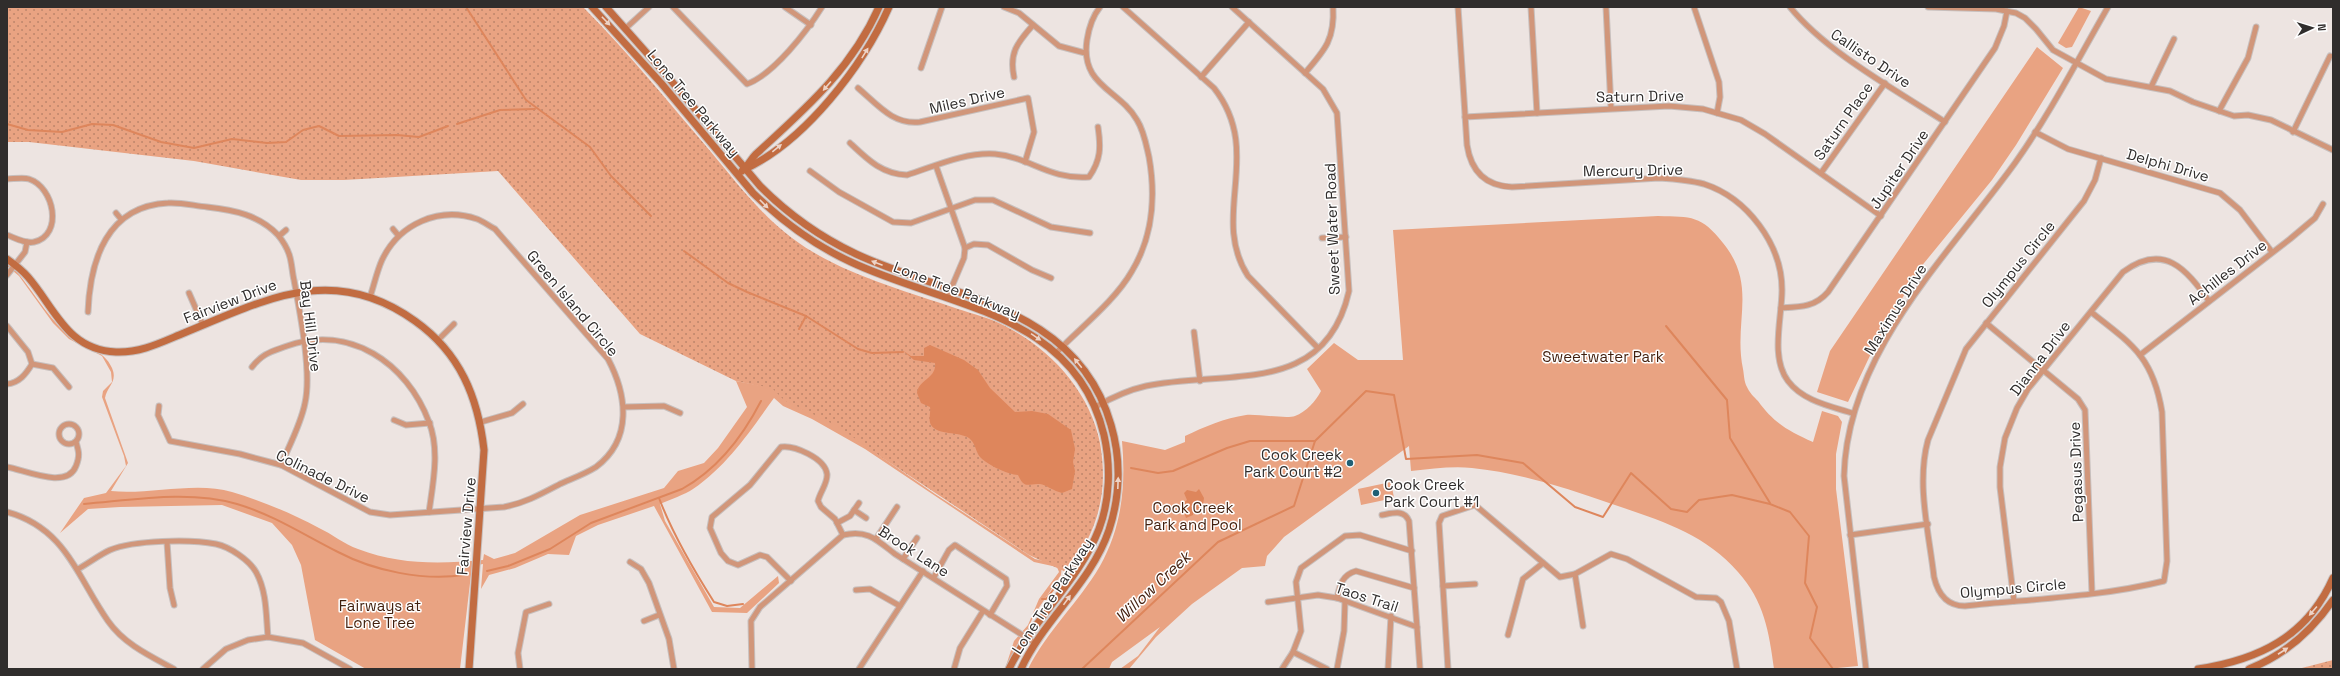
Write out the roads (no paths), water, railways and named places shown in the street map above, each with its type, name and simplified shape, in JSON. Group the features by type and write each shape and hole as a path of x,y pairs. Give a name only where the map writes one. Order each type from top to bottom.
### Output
{"street":[{"name":"Lone Tree Parkway","path":"592,7 619,34 738,175 770,209 806,238 825,249 872,271 1017,325 1044,342 1078,378 1095,407 1102,424 1108,454 1108,490 1105,510 1099,529 1083,560 1026,638 1009,669"},
{"name":"Lone Tree Parkway","path":"606,7 626,28 745,169 776,202 811,230 830,241 875,262 1021,317 1049,334 1063,346 1086,372 1103,402 1114,433 1118,471 1115,510 1108,532 1091,566 1035,643 1021,669"},
{"path":"626,28 649,7"},
{"path":"673,7 747,84 756,80 799,41 822,7"},
{"path":"785,7 811,25"},
{"path":"745,169 752,158 808,108 832,82 864,36 879,7"},
{"path":"738,175 745,169 760,161 806,124 822,108 860,60 889,7"},
{"path":"921,68 942,7"},
{"path":"1004,7 1019,13 1060,46 1085,52"},
{"path":"1056,353 1108,300 1132,271 1146,242 1152,209 1152,178 1142,128 1128,110 1097,80 1090,70 1085,52 1089,26 1100,7"},
{"path":"1123,7 1201,77 1224,101 1236,133 1238,152 1233,233 1240,264 1248,276 1318,348"},
{"name":"Sweet Water Road","path":"1095,407 1117,395 1147,386 1277,372 1299,363 1318,348 1335,328 1346,305 1349,291 1337,113 1329,96 1232,7"},
{"path":"1305,73 1321,55 1331,38 1333,7"},
{"name":"Mercury Drive","path":"1458,7 1468,150 1472,165 1484,179 1500,187 1659,178 1680,179 1706,185 1731,199 1755,219 1771,244 1780,274 1781,308 1779,358 1782,371 1788,382 1807,397 1852,413"},
{"path":"1530,7 1537,113"},
{"path":"1606,7 1611,108"},
{"path":"1694,7 1719,82 1720,97 1717,113"},
{"name":"Callisto Drive","path":"1790,7 1816,34 1885,83 1945,122"},
{"path":"1928,7 2007,11 2025,18 2052,50 2106,79 2181,95 2234,116 2259,117 2271,120 2293,132 2333,150"},
{"name":"Maximus Drive","path":"1866,669 1844,476 1844,453 1852,413 1877,359 1912,297 1952,243 2001,182 2035,132 2108,7"},
{"name":"Jupiter Drive","path":"1781,308 1806,307 1821,300 1881,216 1995,48 2004,26 2007,11"},
{"path":"1201,77 1249,22"},
{"path":"1014,77 1011,63 1018,43 1033,25"},
{"path":"2219,111 2248,58 2256,27"},
{"path":"2151,88 2174,39"},
{"path":"2293,132 2330,56"},
{"name":"Saturn Place","path":"1821,173 1885,83"},
{"name":"Miles Drive","path":"858,88 892,117 907,124 1028,98 1034,132 1025,162"},
{"name":"Saturn Drive","path":"1465,117 1611,108 1688,106 1741,120 1765,134 1881,216"},
{"path":"850,143 870,161 890,173 907,175 971,154 996,154 1025,162 1057,175 1072,178 1089,177 1098,165 1102,147 1098,127"},
{"name":"Delphi Drive","path":"2035,132 2068,149 2220,193 2240,210 2272,252"},
{"name":"Olympus Circle","path":"2091,312 2132,344 2151,372 2159,390 2162,412 2166,561 2164,581 2145,586 2092,593 1958,606 1941,596 1934,577 1923,481 1924,452 1959,361 1986,323 2084,201 2091,190 2101,158"},
{"path":"936,166 965,248 964,258 947,298"},
{"path":"810,171 839,192 892,222 911,223 975,200 993,200 1051,227 1090,233"},
{"path":"7,179 29,179 48,194 53,206 50,226 44,237 34,242 27,242 7,235"},
{"name":"Bay Hill Drive","path":"88,312 89,294 98,255 107,235 120,219 135,210 168,203 236,210 263,222 279,236 289,254 303,340 306,377 305,404 281,465"},
{"name":"Achilles Drive","path":"2140,355 2315,218 2323,204"},
{"path":"116,213 120,219"},
{"name":"Green Island Circle","path":"370,297 383,259 398,235 421,221 436,216 456,214 478,219 495,229 608,360 617,377 624,407 622,426 616,442 596,466 522,504 504,507 481,508"},
{"path":"279,236 286,230"},
{"path":"392,230 398,235"},
{"path":"1322,238 1346,237"},
{"path":"7,275 25,252 27,242"},
{"path":"965,248 974,244 988,245 1032,270 1051,278"},
{"name":"Fairview Drive","path":"7,259 16,265 28,277 63,327 77,339 94,347 116,352 142,350 263,300 296,291 322,289 370,297 400,310 438,340 466,379 481,422 484,450 469,669"},
{"name":"Dianna Drive","path":"2014,601 2000,487 2000,467 2009,425 2028,390 2123,272 2132,265 2150,260 2170,261 2188,272 2210,301"},
{"path":"189,293 203,325"},
{"name":"Pegasus Drive","path":"1986,323 2078,399 2085,410 2092,593"},
{"path":"438,340 454,324"},
{"path":"7,326 28,352 32,364"},
{"path":"1194,332 1200,381"},
{"path":"252,367 261,355 303,340 343,343 375,352 398,370 410,384 430,423 435,455 430,512"},
{"path":"7,384 13,384 25,374 32,364"},
{"path":"32,364 53,368 69,387"},
{"path":"481,422 512,413 523,404"},
{"name":"Colinade Drive","path":"159,406 158,415 170,441 240,454 281,465 370,512 390,515 481,508"},
{"path":"624,407 664,406 680,413"},
{"path":"394,420 406,425 430,423"},
{"path":"7,467 22,469 47,478 65,477 75,469 80,456 76,442 80,436 78,429 73,424 63,426 59,434 61,441 70,445 76,442"},
{"path":"752,669 751,622 760,607 844,535 837,523 821,507 818,501 827,473 822,464 806,453 788,446 781,447 750,485 712,517 710,528 721,553 728,561 738,565 760,555 767,557 791,580"},
{"path":"837,523 850,516 859,503"},
{"path":"1448,669 1440,523 1442,516 1475,505 1560,577 1575,574 1611,554 1627,559 1696,597 1716,598 1721,602 1730,621 1737,669"},
{"path":"876,539 897,508"},
{"path":"854,510 866,518"},
{"path":"7,512 28,520 42,529 62,547 78,569 108,621 125,640 174,669"},
{"path":"1382,515 1402,513 1407,516 1412,551 1420,669"},
{"path":"1850,535 1928,524"},
{"name":"Brook Lane","path":"844,535 858,531 876,539 903,559 934,577 983,611 1035,643"},
{"path":"1282,669 1293,652 1301,631 1296,582 1301,568 1345,536 1360,535 1412,551"},
{"path":"903,559 917,538"},
{"path":"78,569 110,550 127,545 167,542 216,544 232,550 255,570 264,589 268,637"},
{"path":"167,542 170,588 174,605"},
{"path":"934,577 949,550 955,545 1006,579 1007,586 990,615"},
{"path":"630,562 642,569 649,583 669,639 674,669"},
{"path":"1508,634 1523,580 1543,563"},
{"path":"859,669 923,571"},
{"path":"1337,598 1342,580 1349,573 1356,571 1414,588"},
{"path":"1575,574 1583,626"},
{"path":"2198,669 2238,662 2270,648 2289,635 2307,617 2323,598 2333,578"},
{"path":"1443,586 1475,584"},
{"path":"856,590 870,589 900,606"},
{"name":"Taos Trail","path":"1268,602 1298,596 1318,595 1337,598 1391,616 1417,627"},
{"path":"1337,669 1344,631 1345,600"},
{"path":"2249,669 2273,658 2297,642 2318,622 2333,600"},
{"path":"520,669 518,653 526,612 549,604"},
{"path":"954,669 960,648 983,611"},
{"path":"644,621 660,615"},
{"path":"1388,669 1391,616"},
{"path":"203,669 226,649 248,640 268,637 303,643 350,669"},
{"path":"1293,652 1327,669"}],"waterway":[{"path":"466,7 526,100 590,147 611,176 651,216"},
{"path":"457,124 500,110 535,109"},
{"path":"7,124 28,130 62,132 92,124 113,125 161,142 194,148 232,139 267,143 286,142 303,130 319,126 339,136 397,135 419,137 448,126"},
{"path":"684,251 728,283 806,316 858,349 872,353 903,352"},
{"path":"799,329 806,316"},
{"path":"1666,326 1727,400 1730,438 1770,503"},
{"name":"Willow Creek","path":"1082,669 1218,542 1294,506 1315,441 1366,391 1394,395 1406,459 1477,455 1523,463 1575,507 1603,517 1631,473 1671,509 1687,512 1699,500 1732,495 1770,504 1790,512 1809,536 1805,583 1817,607 1810,638 1833,669"},
{"path":"487,571 508,566 550,549 591,523 682,489 695,481 707,472 728,451 746,428 761,401"},
{"path":"1131,468 1158,473 1173,471 1227,448 1250,441 1315,441"},
{"path":"84,504 161,497 219,500 237,504 264,514 352,559 383,569 399,573 432,577 464,575"},
{"path":"659,498 684,552 714,602 727,606 743,604"},
{"path":"1042,599 1046,599 1074,563"}],"place":[{"name":"Cook Creek Park Court #2","path":"1350,463"},
{"name":"Cook Creek Park Court #1","path":"1376,493"}],"park label":[{"name":"Sweetwater Park","path":"1603,356"},
{"name":"Cook Creek Park and Pool","path":"1193,516"},
{"name":"Fairways at Lone Tree","path":"380,614"}]}
